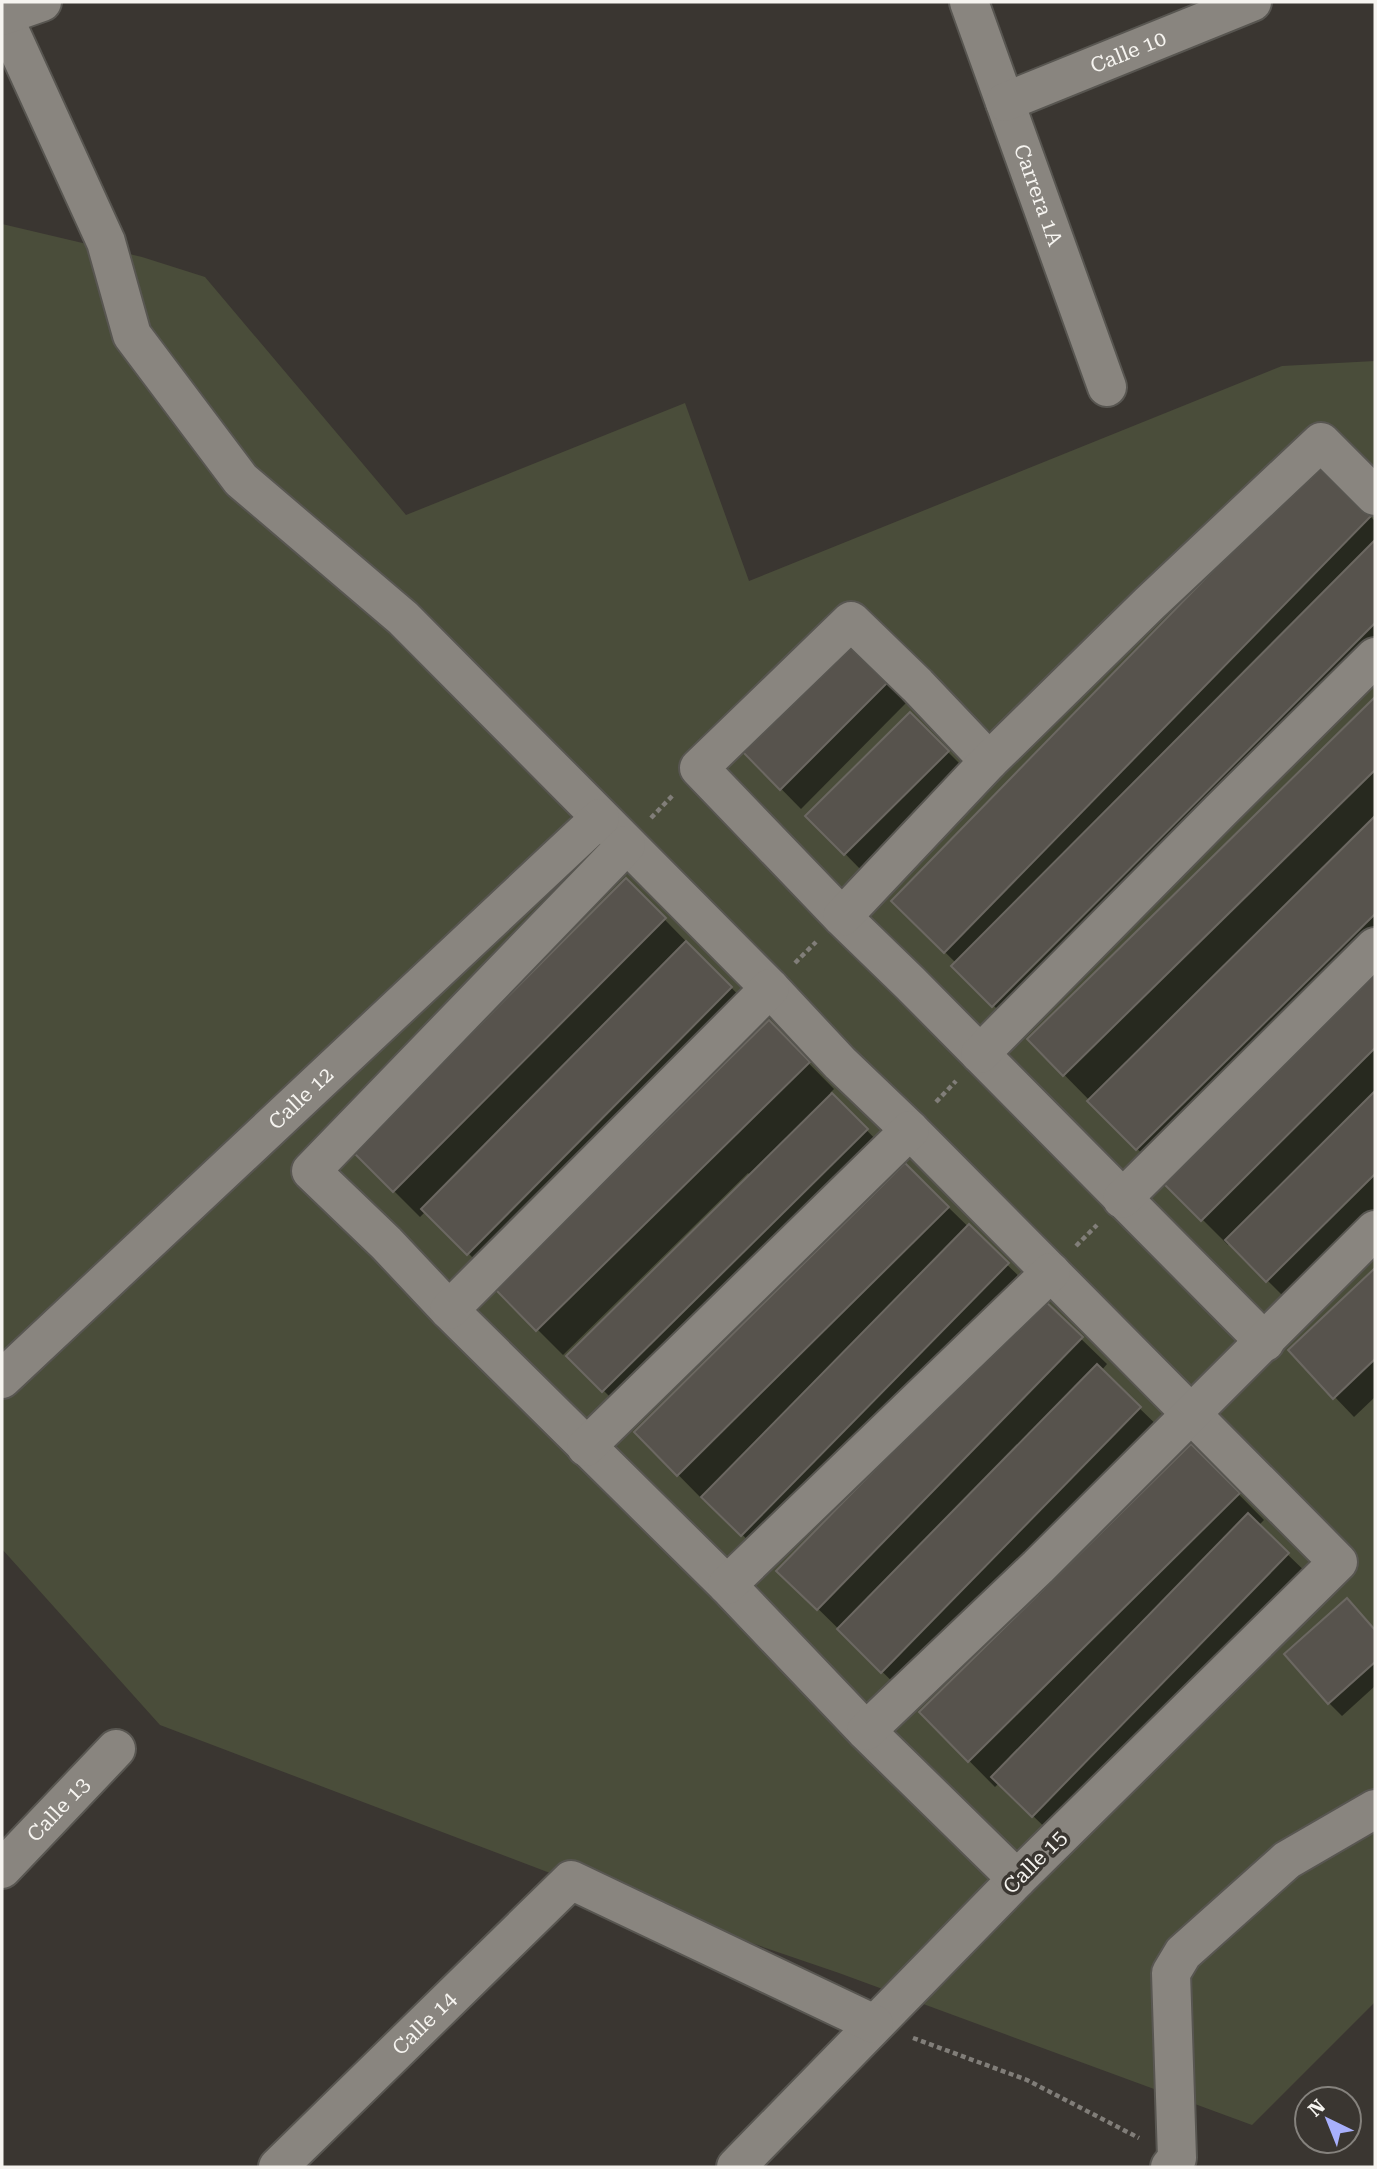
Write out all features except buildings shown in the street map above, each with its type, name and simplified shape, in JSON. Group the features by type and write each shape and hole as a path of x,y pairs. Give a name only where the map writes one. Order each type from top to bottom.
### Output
{"street":[{"path":"42,2 2,16 106,242 132,335 241,480 403,618 770,988 840,1063 1191,1412"},
{"name":"Carrera 1A","path":"969,2 1107,387"},
{"name":"Calle 10","path":"1005,102 1252,2"},
{"path":"842,917 989,761 1149,604 1321,442 1375,496"},
{"path":"989,761 851,621 699,768 842,917 1265,1342"},
{"path":"980,1054 1375,657"},
{"name":"Calle 12","path":"2,1379 600,818"},
{"path":"626,845 311,1171 727,1585 866,1731 1017,1879"},
{"path":"1122,1199 1375,947"},
{"path":"449,1310 770,988"},
{"path":"586,1447 910,1130"},
{"path":"866,1731 1038,1567 1375,1230"},
{"path":"727,1585 1051,1272"},
{"name":"Calle 15","path":"736,2167 1017,1879 1338,1562 1191,1412"},
{"name":"Calle 13","path":"2,1869 116,1749"},
{"path":"1173,2162 1171,1973 1183,1954 1287,1860 1375,1809"},
{"name":"Calle 14","path":"278,2167 571,1880 874,2024"}],"path":[{"path":"626,845 699,768"},
{"path":"770,988 842,917"},
{"path":"910,1130 980,1054"},
{"path":"1051,1272 1122,1199"},
{"path":"874,2024 1027,2080 1173,2162"}],"green space":[{"path":"2,224 142,257 205,277 406,515 685,403 749,581 1282,366 1375,361 1375,2002 1252,2125 839,1973 579,1884 160,1725 2,1549"}]}
